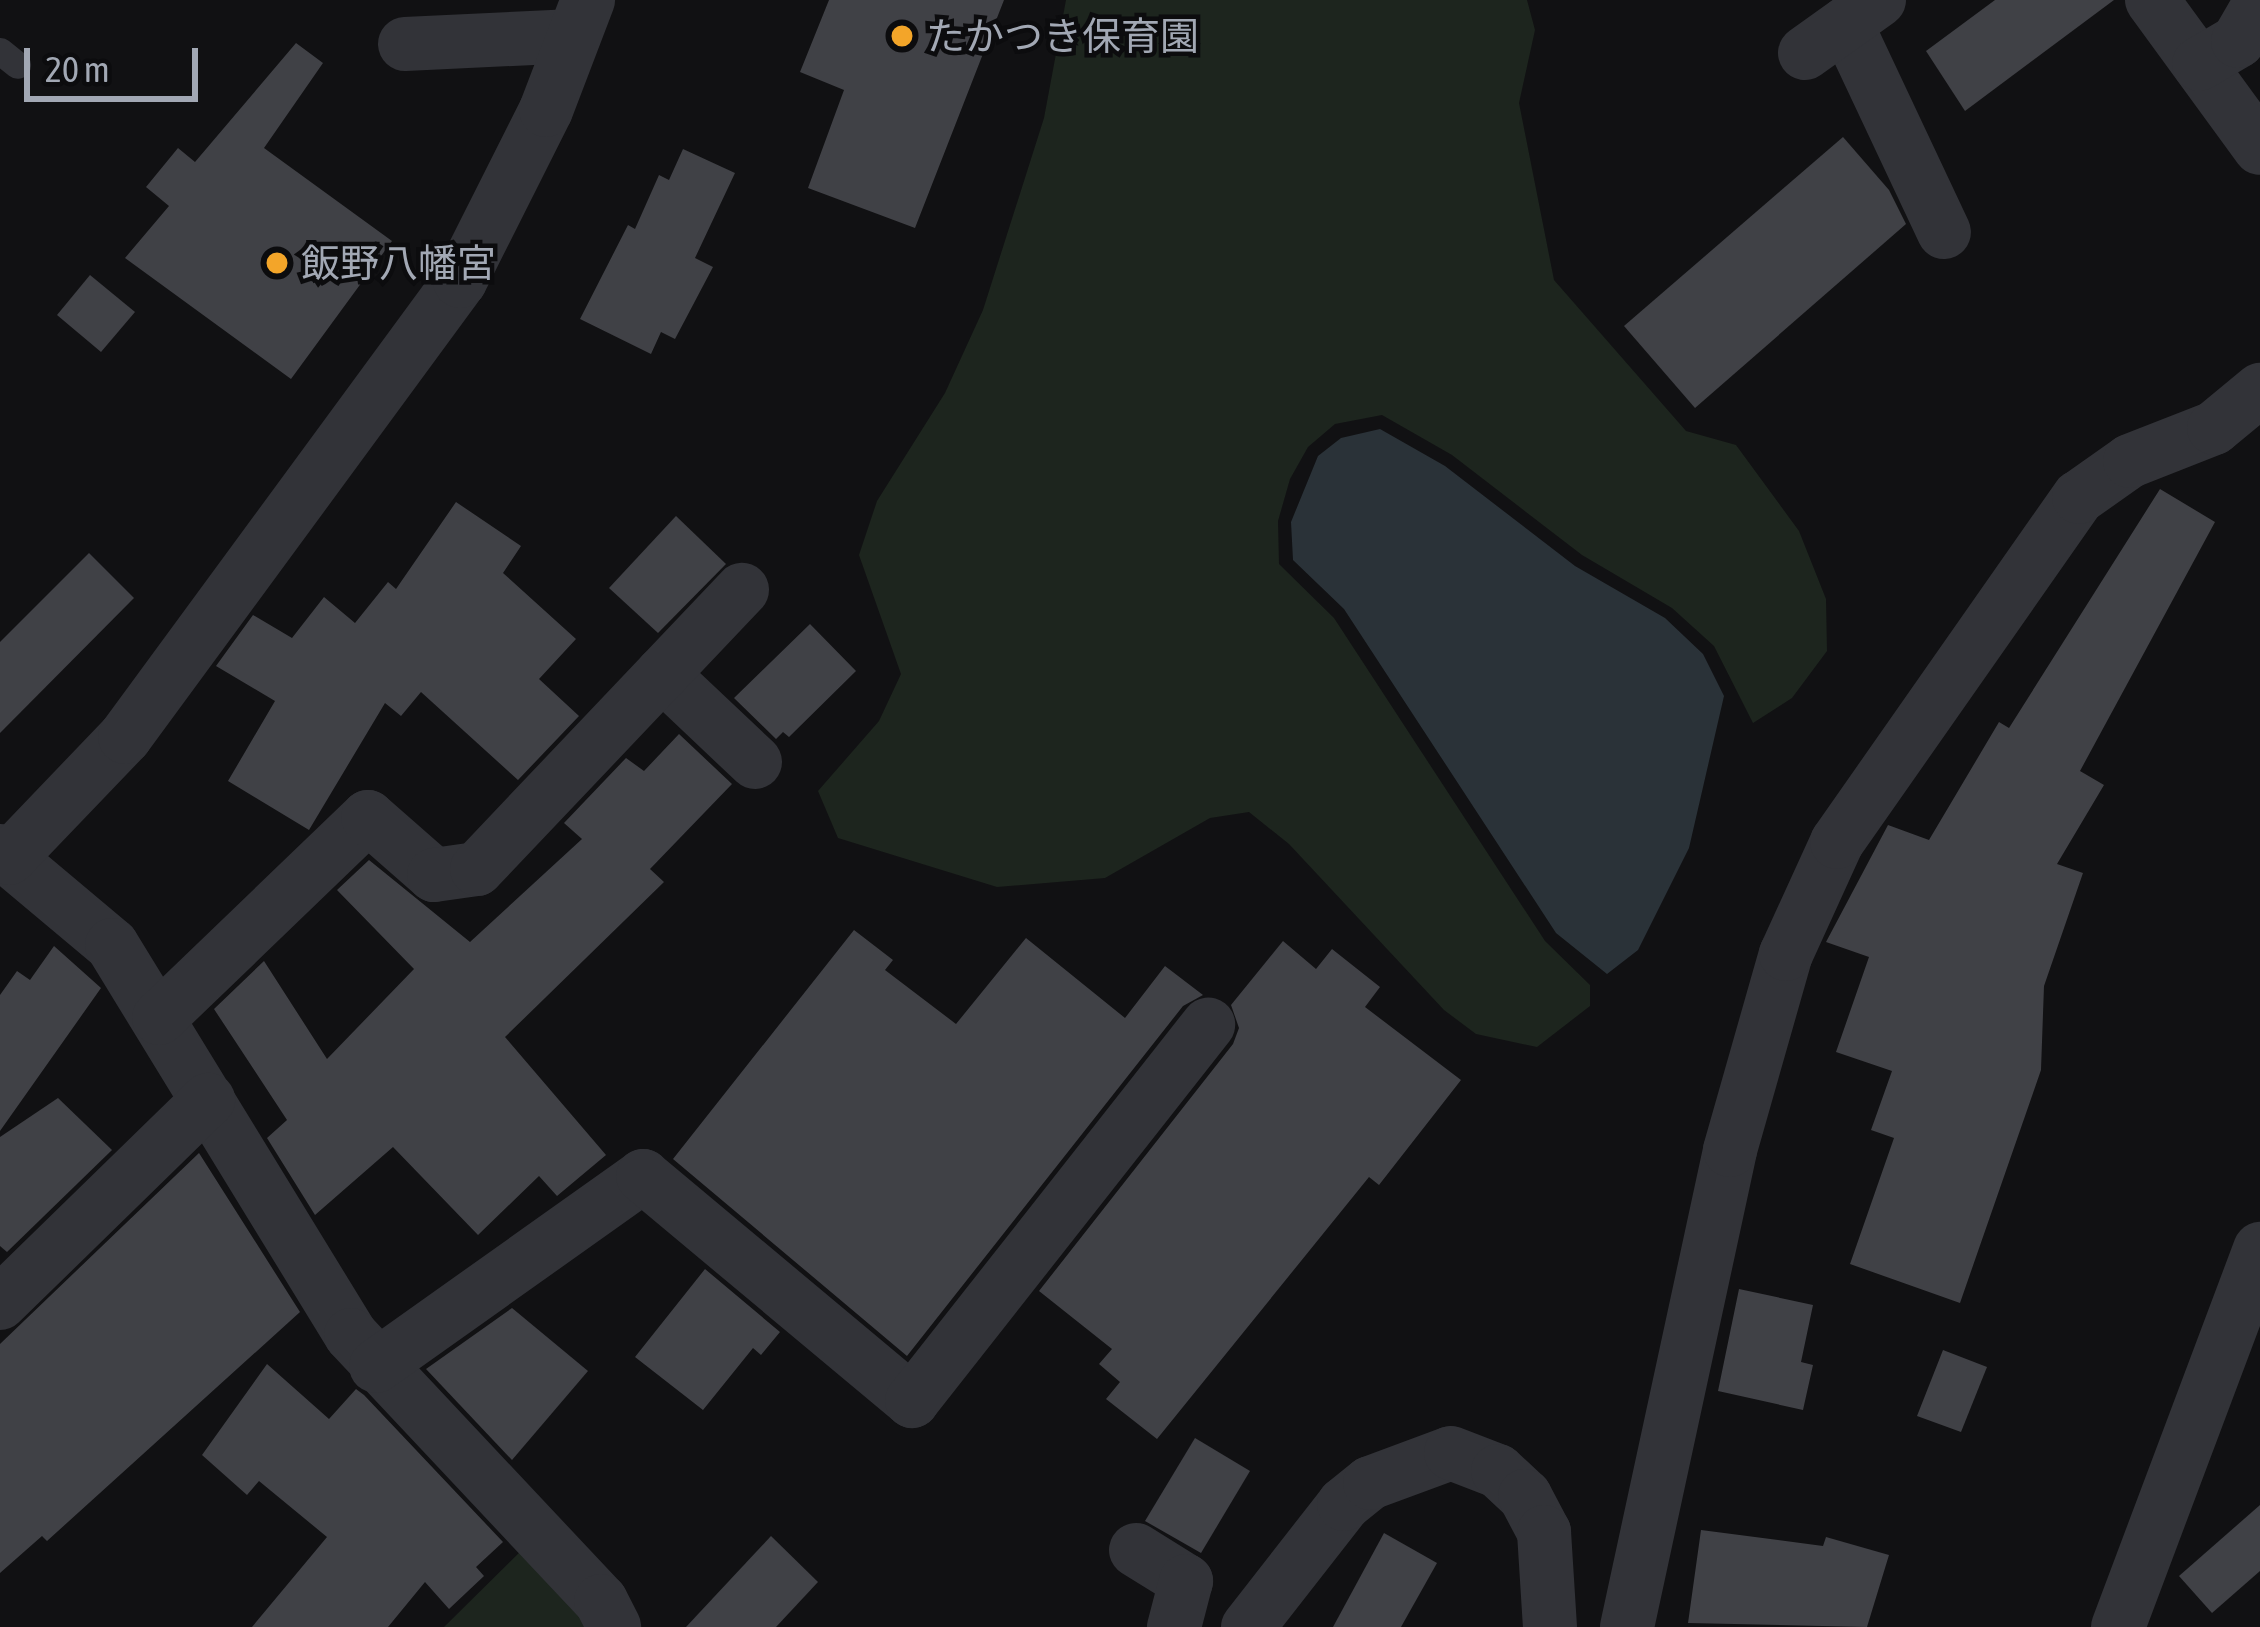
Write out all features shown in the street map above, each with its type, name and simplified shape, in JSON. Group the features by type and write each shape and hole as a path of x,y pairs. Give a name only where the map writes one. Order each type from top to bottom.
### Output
{"street":[{"path":"2152,0 2260,148"},
{"path":"2199,64 2238,40 2260,3"},
{"path":"405,44 581,18"},
{"path":"581,18 460,281 125,737 5,854 93,924 159,1018 376,1366 601,1601 614,1627"},
{"path":"1843,26 1944,232"},
{"path":"1627,1627 1730,1150 1786,954 1837,842 2079,497 2130,461 2214,428 2260,390"},
{"path":"159,1018 368,817 434,875 477,869 742,590"},
{"path":"662,674 754,762"},
{"path":"376,1366 643,1176 912,1401 1208,1025"},
{"path":"0,1303 208,1100"},
{"path":"2117,1627 2260,1249"},
{"path":"1248,1627 1343,1504 1370,1483 1451,1454 1498,1471 1526,1496 1544,1532 1550,1627"},
{"path":"1136,1550 1186,1581 1174,1627"}],"shaded area":[{"path":"1066,0 1527,0 1535,30 1519,103 1554,280 1686,431 1736,445 1799,531 1826,599 1827,651 1792,698 1753,723 1714,646 1672,608 1582,555 1452,455 1382,415 1335,424 1308,447 1290,479 1278,521 1279,564 1334,618 1545,941 1590,985 1590,1006 1537,1047 1476,1034 1444,1010 1289,844 1249,812 1210,818 1105,878 997,887 838,838 818,791 879,721 901,674 859,555 877,501 945,393 983,310 1044,118"},
{"path":"1380,429 1445,466 1575,566 1665,618 1703,654 1724,696 1689,848 1638,950 1607,974 1556,933 1344,609 1293,560 1291,522 1318,456 1341,438"},
{"path":"527,1545 587,1627 444,1627"}],"building":[{"path":"829,0 1004,0 915,228 808,188 844,90 800,72"},
{"path":"1995,0 2114,0 1965,111 1926,51"},
{"path":"296,43 323,63 264,148 392,241 291,379 125,258 169,206 146,187 178,148 195,162"},
{"path":"1843,137 1889,190 1906,224 1695,408 1624,326"},
{"path":"683,149 735,173 695,258 713,267 675,339 661,332 651,354 580,319 628,225 635,229 659,175 669,180"},
{"path":"90,275 135,312 101,352 57,315"},
{"path":"2160,489 2215,522 2080,771 2104,785 2057,864 2083,873 2044,986 2041,1070 1960,1303 1850,1264 1894,1138 1871,1130 1892,1071 1836,1052 1869,957 1826,942 1888,825 1929,840 1999,722 2009,728"},
{"path":"456,502 521,546 503,573 576,639 539,679 579,716 518,780 421,692 401,716 385,703 309,830 228,781 275,701 216,666 253,615 292,638 324,597 355,623 388,582 396,589"},
{"path":"676,516 726,564 658,633 609,588"},
{"path":"89,553 134,598 0,733 0,642"},
{"path":"810,624 856,671 789,737 783,732 776,739 734,698"},
{"path":"679,734 732,784 650,869 664,882 505,1037 606,1155 557,1196 539,1176 478,1235 393,1147 315,1215 267,1138 287,1120 214,1009 264,961 327,1059 414,969 337,890 369,860 470,942 582,839 564,823 626,758 644,771"},
{"path":"854,930 893,960 885,970 956,1024 1026,938 1125,1018 1165,966 1203,995 1183,1006 907,1356 673,1159"},
{"path":"1283,941 1316,969 1332,949 1380,987 1365,1007 1461,1080 1379,1185 1369,1177 1157,1439 1106,1399 1120,1382 1099,1364 1112,1349 1039,1291 1233,1044 1239,1028 1231,1005"},
{"path":"54,946 101,988 0,1131 0,995 17,971 30,980"},
{"path":"58,1098 112,1150 7,1252 0,1246 0,1137"},
{"path":"199,1153 300,1312 47,1541 42,1536 0,1573 0,1344"},
{"path":"705,1269 780,1332 761,1355 753,1348 703,1410 635,1357"},
{"path":"1739,1289 1813,1305 1801,1362 1813,1365 1803,1410 1718,1391"},
{"path":"512,1308 588,1371 512,1460 426,1369"},
{"path":"1943,1350 1987,1367 1961,1432 1917,1416"},
{"path":"267,1364 329,1419 356,1389 364,1395 503,1542 476,1567 484,1576 449,1609 425,1582 388,1627 252,1627 327,1537 259,1481 247,1495 202,1455"},
{"path":"1195,1438 1250,1471 1201,1553 1145,1521"},
{"path":"2260,1505 2260,1571 2212,1613 2179,1576"},
{"path":"1701,1530 1823,1546 1826,1537 1889,1555 1867,1627 1688,1623"},
{"path":"1384,1533 1437,1563 1401,1627 1333,1627"},
{"path":"771,1536 818,1582 776,1627 686,1627"}],"place":[{"name":"たかつき保育園","path":"902,36"},
{"name":"飯野八幡宮","path":"277,263"}]}
